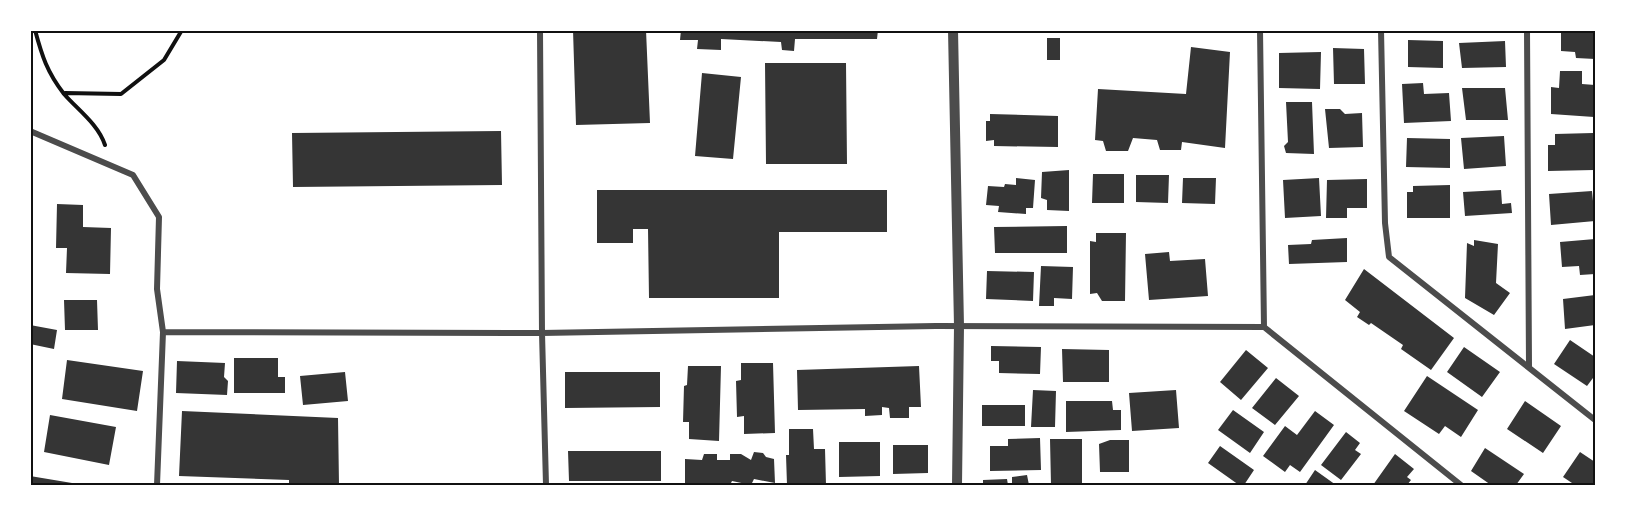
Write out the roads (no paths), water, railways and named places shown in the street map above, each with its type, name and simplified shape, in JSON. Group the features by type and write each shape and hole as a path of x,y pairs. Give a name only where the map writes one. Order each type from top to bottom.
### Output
{"street":[{"path":"540,30 542,333 546,485"},
{"path":"953,30 959,326 957,485"},
{"path":"1260,30 1264,327"},
{"path":"1381,30 1385,223 1389,257 1595,420"},
{"path":"1527,30 1529,367"},
{"path":"30,130 134,175 159,217 157,289 163,332 157,485"},
{"path":"163,332 542,333 959,326 1264,327 1461,485"}]}
